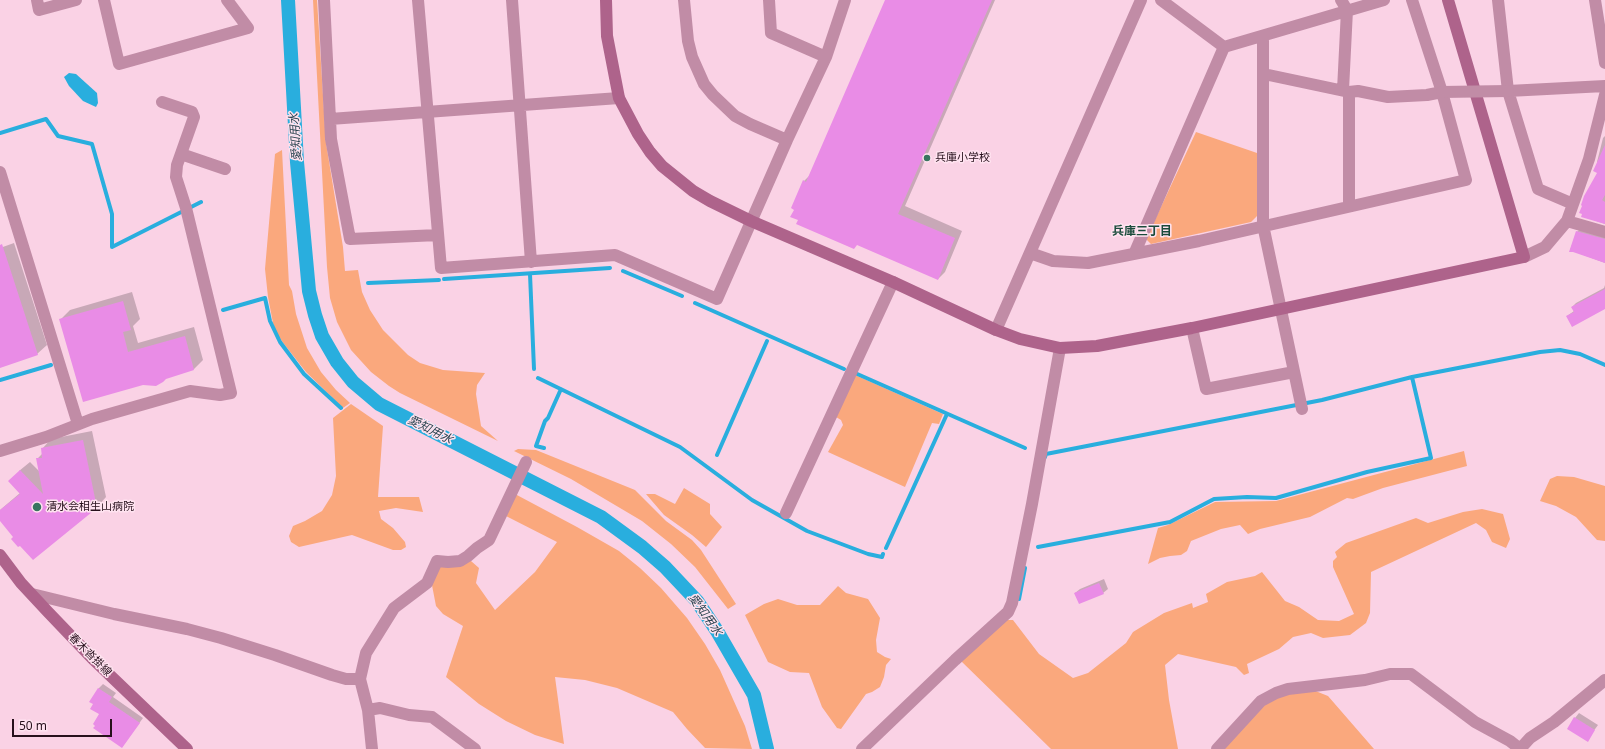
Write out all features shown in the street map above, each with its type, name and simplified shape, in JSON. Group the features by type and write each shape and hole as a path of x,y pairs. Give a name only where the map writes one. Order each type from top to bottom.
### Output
{"street":[{"path":"37,0 38,10 76,0"},
{"path":"104,0 119,64 248,28 227,0"},
{"path":"324,0 331,139 350,239 438,235"},
{"path":"418,0 426,112 441,268 615,255 717,299 787,140 826,57 845,0"},
{"path":"512,0 531,262"},
{"path":"606,0 607,36 619,98 638,134 650,152 662,166 698,194 751,221 893,282 996,330 1020,339 1060,348 1097,346 1192,328 1524,258 1545,247 1567,221 1589,158 1605,95"},
{"path":"684,0 688,41 692,57 704,84 735,116 787,140"},
{"path":"769,0 771,33 826,57"},
{"path":"996,330 1141,0"},
{"path":"1161,0 1224,47"},
{"path":"1224,47 1263,36 1344,5 1384,0"},
{"path":"1030,252 1053,261 1088,263 1135,252 1199,241 1263,225 1466,180 1442,92 1412,0"},
{"path":"1448,0 1524,258"},
{"path":"1498,0 1508,91 1538,189 1573,204"},
{"path":"1595,0 1605,63"},
{"path":"1344,5 1350,206"},
{"path":"1263,36 1263,225 1301,404"},
{"path":"1135,252 1224,47"},
{"path":"1264,74 1346,91 1358,91 1388,96 1442,92 1508,91 1605,86"},
{"path":"330,119 619,98"},
{"path":"0,451 46,437 78,424 190,391 220,395 231,393 186,208 176,177 177,165 194,117 192,112 162,102"},
{"path":"181,154 225,169"},
{"path":"0,172 4,199 78,424"},
{"path":"1567,221 1605,232"},
{"path":"786,513 893,282"},
{"path":"1192,328 1206,389 1294,372"},
{"path":"862,749 955,660 1008,612 1012,603 1032,504 1060,348"},
{"path":"372,749 368,710 360,679 366,654 394,608 427,582 437,561 460,561 489,540 526,462"},
{"name":"春木沓掛線","path":"0,556 21,583 94,660 187,749"},
{"path":"32,594 214,636 275,654 346,679 360,679"},
{"path":"1217,749 1261,701 1276,693 1288,689 1365,680 1390,674 1411,674 1475,722 1510,741 1520,749 1530,738 1554,722 1605,680"},
{"path":"368,710 380,708 409,715 432,717 475,749"}],"shaded area":[{"path":"313,0 317,0 326,143 343,247 345,271 358,270 362,292 370,310 383,330 408,355 420,363 443,370 485,373 477,385 476,394 481,426 498,441 400,393 389,386 371,372 351,350 337,322 330,298 327,267"},
{"path":"1196,132 1257,153 1257,216 1251,222 1151,244 1146,239"},
{"path":"282,150 289,285 292,291 296,314 307,348 321,372 336,390 350,403 343,408 306,372 277,334 273,323 265,269 275,154"},
{"path":"855,375 943,414 939,424 932,423 905,487 828,452 843,425 841,420 836,417"},
{"path":"351,404 383,426 378,497 419,497 423,512 396,508 379,511 381,519 393,528 405,542 406,547 401,550 393,550 352,535 299,547 291,542 289,536 293,526 322,511 332,495 336,476 333,418"},
{"path":"518,449 536,450 635,490 666,521 692,540 701,550 736,604 728,609 695,567 671,544 642,521 571,479 514,451"},
{"path":"1464,451 1467,466 1383,488 1353,499 1347,498 1310,517 1260,529 1248,534 1240,525 1221,529 1191,541 1187,551 1181,555 1160,558 1148,564 1158,528 1168,525 1215,502 1276,501"},
{"path":"1557,476 1574,477 1605,486 1605,541 1597,540 1576,517 1556,506 1540,501 1550,479"},
{"path":"684,488 710,504 710,514 722,527 706,547 664,515 646,494 655,494 675,504"},
{"path":"515,494 619,551 661,588 687,618 705,644 720,670 745,726 752,749 705,748 673,712 617,688 585,680 555,677 564,744 535,735 506,721 479,704 446,677 463,626 443,614 436,606 431,580 439,564 466,560 471,561 479,568 476,583 495,610 535,572 557,542 504,515"},
{"path":"1482,509 1503,514 1510,539 1506,548 1492,542 1486,530 1476,523 1371,572 1370,613 1366,623 1350,635 1323,638 1311,633 1293,637 1279,649 1247,664 1249,673 1244,675 1236,667 1178,654 1165,665 1169,700 1178,749 1051,749 961,661 1006,620 1013,620 1039,654 1073,678 1088,673 1126,643 1133,632 1164,613 1192,603 1193,608 1208,602 1206,594 1227,582 1255,576 1262,572 1285,601 1299,607 1318,620 1339,621 1354,614 1333,567 1333,561 1337,557 1335,552 1346,543 1416,518 1428,523 1463,512"},
{"path":"838,586 846,593 868,599 880,618 876,640 877,652 891,659 886,665 884,677 880,687 866,694 841,729 837,728 822,707 809,673 790,672 768,662 745,615 764,604 778,599 797,605 820,605"},
{"path":"1313,690 1328,696 1374,749 1221,749 1263,705 1282,695"}],"water":[{"path":"69,73 76,74 97,93 98,103 96,107 83,101 69,86 64,77"}],"building":[{"path":"885,0 992,0 898,214 955,238 938,280 857,245 854,249 796,224 798,220 790,217 794,210 791,208 803,180 806,182"},
{"path":"1605,145 1605,195 1602,200 1605,202 1605,224 1581,217 1582,214 1579,213 1584,196 1597,173 1593,171"},
{"path":"1576,231 1605,239 1605,263 1569,252"},
{"path":"2,244 38,355 0,368 0,245"},
{"path":"1605,289 1605,309 1572,327 1566,316 1574,312 1571,307"},
{"path":"123,301 131,330 123,332 128,352 185,336 194,370 166,379 156,386 143,385 83,402 59,319"},
{"path":"83,440 97,508 33,560 11,539 13,537 0,521 0,510 20,494 8,481 20,470 43,494 36,458 42,458 41,448"},
{"path":"1099,583 1104,594 1079,604 1074,593"},
{"path":"98,688 112,697 109,702 140,723 122,748 93,728 95,726 93,724 99,714 90,709 93,704 89,702"},
{"path":"1574,717 1595,730 1588,742 1567,729"}],"waterway":[{"name":"愛知用水","path":"288,0 297,162 309,291 322,336 337,362 353,382 379,404 601,517 642,547 665,567 697,601 717,631 754,695 767,749"},
{"path":"0,133 46,119 58,136 92,144 112,214 112,247 201,202"},
{"path":"444,279 610,268"},
{"path":"623,271 682,296"},
{"path":"530,274 534,369"},
{"path":"368,283 439,280"},
{"path":"223,310 265,298 270,321 280,342 304,374 341,408"},
{"path":"695,303 844,369"},
{"path":"717,455 767,341"},
{"path":"1045,457 1046,454 1322,400 1412,377 1540,352 1560,350 1580,354 1605,365"},
{"path":"0,380 51,365"},
{"path":"855,373 1025,448"},
{"path":"1038,547 1170,522 1214,499 1247,497 1276,498 1367,472 1431,458 1412,377"},
{"path":"538,378 680,447 752,500 807,531 868,554 882,557 883,554"},
{"path":"544,448 536,446 545,421 548,418 561,389"},
{"path":"886,548 947,414"},
{"path":"1019,599 1025,568"}],"place":[{"name":"兵庫小学校","path":"927,158"},
{"name":"清水会相生山病院","path":"37,507"}],"district":[{"name":"兵庫三丁目","path":"1142,232"}]}
